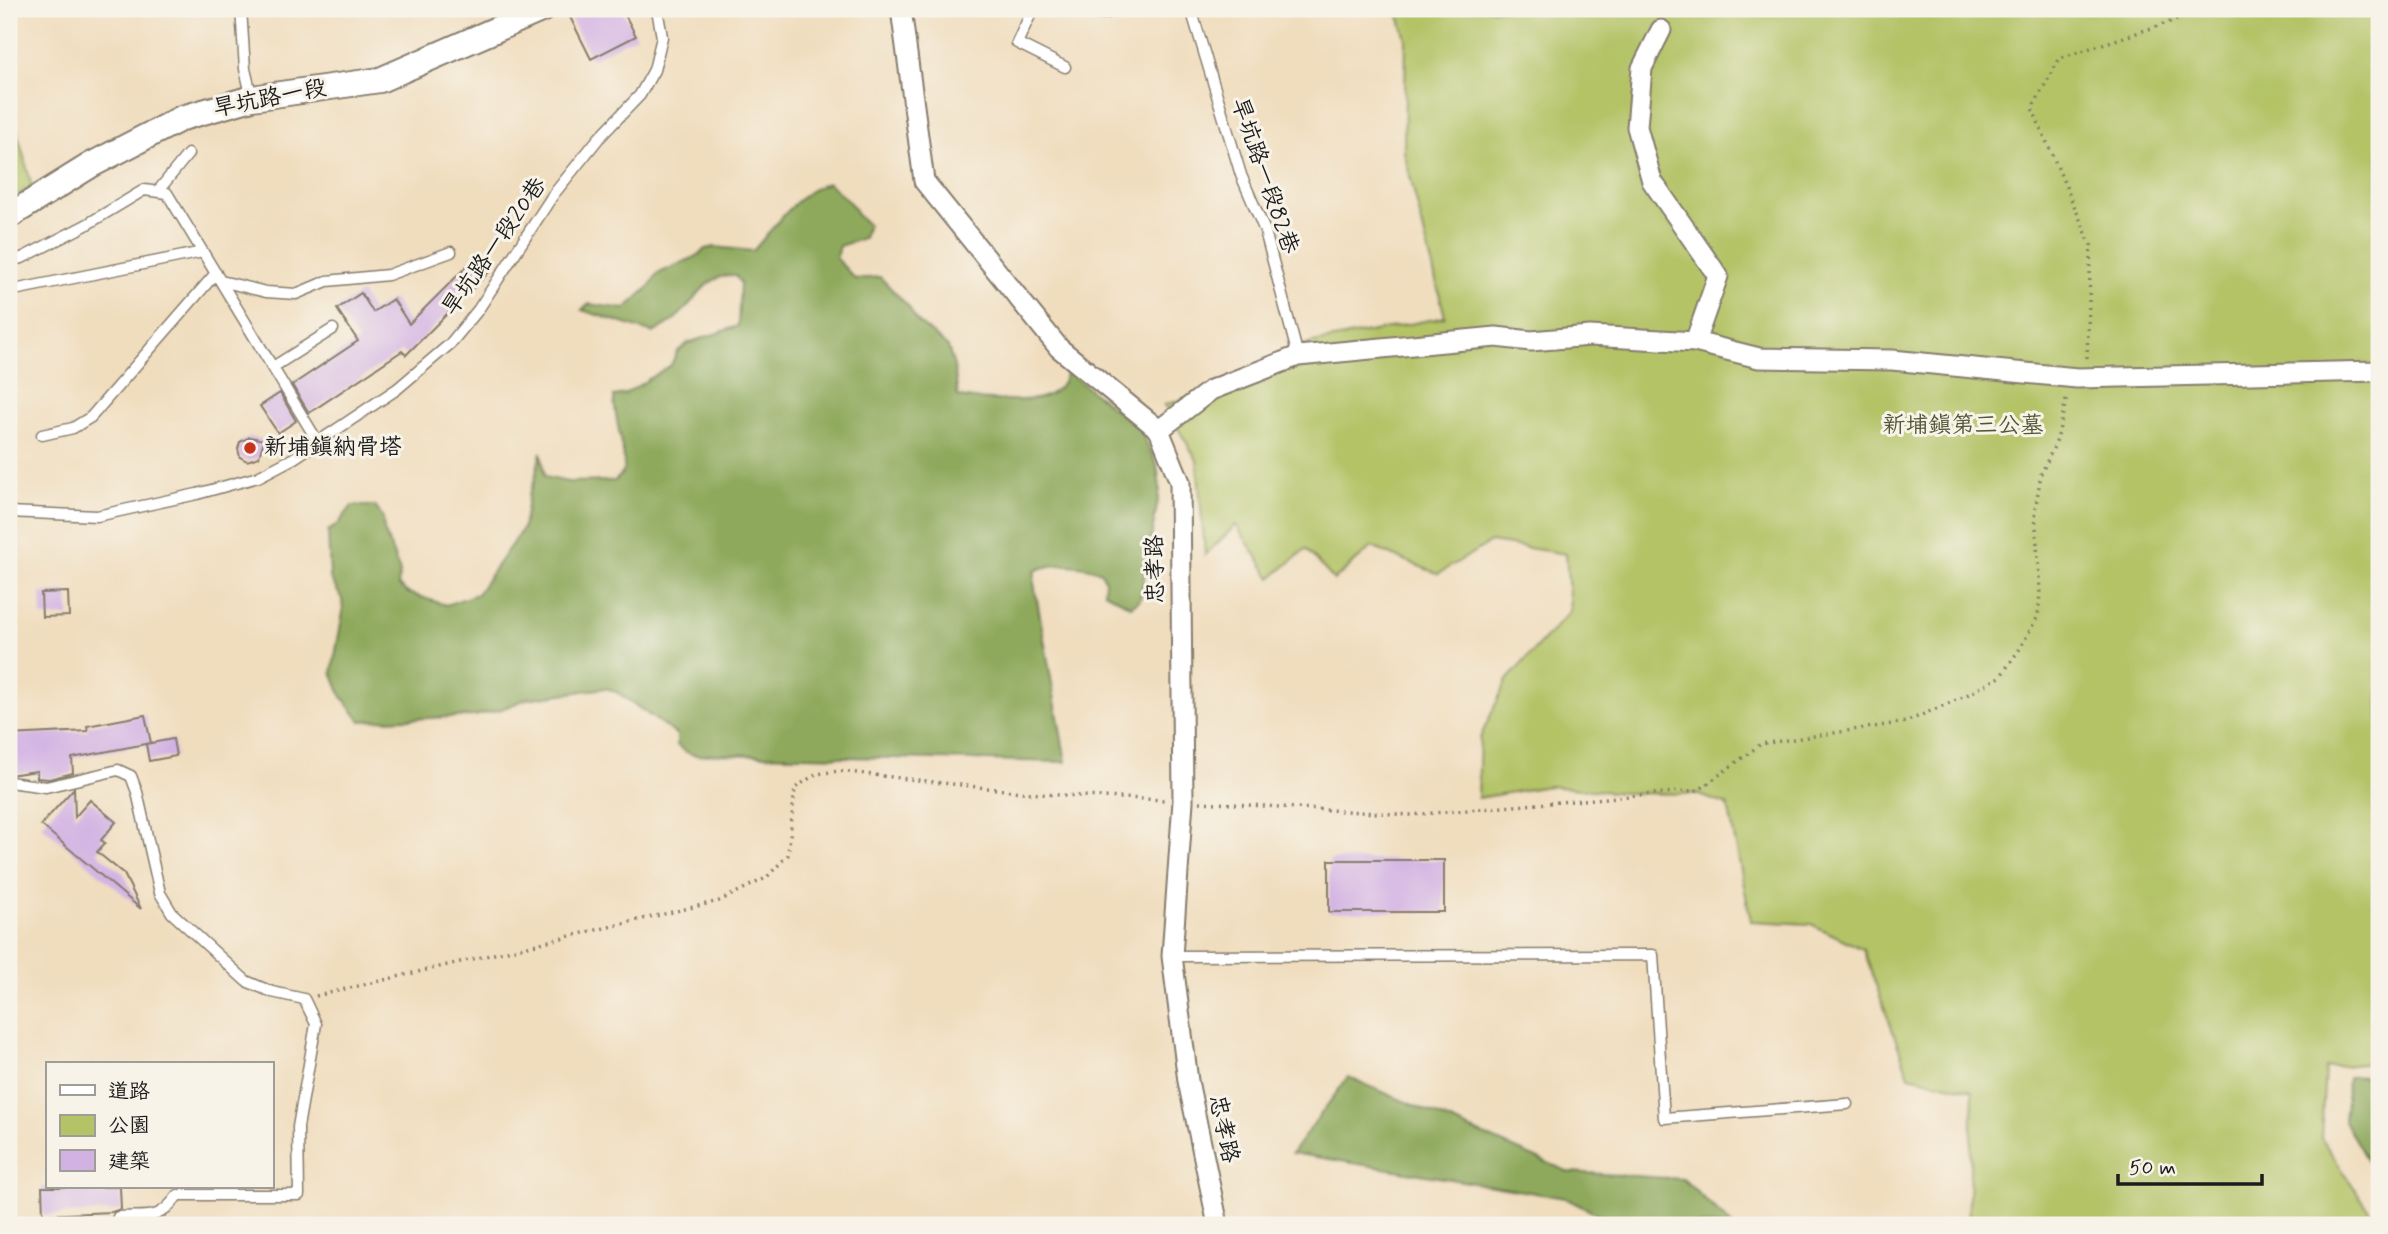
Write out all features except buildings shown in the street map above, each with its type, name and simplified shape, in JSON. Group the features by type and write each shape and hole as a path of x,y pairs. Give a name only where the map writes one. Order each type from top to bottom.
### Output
{"street":[{"name":"旱坑路一段","path":"9,216 91,165 182,118 252,98 380,80 543,9"},
{"name":"忠孝路","path":"901,9 924,181 1059,348 1159,430 1180,482 1183,801 1172,956 1188,1081 1218,1225"},
{"path":"1661,30 1642,68 1637,127 1651,181 1718,276 1695,342"},
{"path":"1159,430 1211,390 1298,356 1496,337 1531,341 1590,336 1695,342 1759,358 1892,360 2077,378 2379,371"}],"lane":[{"path":"241,9 245,69 252,98"},
{"name":"旱坑路一段20巷","path":"9,512 97,516 197,494 258,477 318,442 397,389 450,344 478,310 553,195 597,139 640,95 654,70 663,37 657,9"},
{"path":"1033,9 1017,43 1065,67"},
{"path":"1081,9 1105,15 1120,9"},
{"name":"旱坑路一段82巷","path":"1191,9 1241,175 1265,231 1298,356"},
{"path":"158,191 188,153"},
{"path":"9,260 22,258 86,225 144,190 167,193 318,442"},
{"path":"9,291 203,252"},
{"path":"218,277 265,292 296,294 327,281 388,275 451,252"},
{"path":"43,435 72,428 91,417 218,277"},
{"path":"273,367 333,329"},
{"path":"9,782 46,787 118,770 131,776 160,893 172,913 246,981 272,992 304,999 316,1024 298,1127 299,1195 178,1195 165,1212 118,1217"},
{"path":"1172,956 1653,955 1664,1118 1847,1104"}],"path":[{"path":"304,999 719,901 766,878 788,855 795,788 816,774 839,771 1039,794 1410,815 1699,790 1761,744 1906,722 1964,697 2000,677 2038,616 2040,593 2035,512 2041,474 2057,440 2065,400 2088,358 2091,245 2032,108 2060,58 2210,9"}],"green space":[{"name":"新埔鎮第三公墓","path":"1397,9 2379,9 2379,1062 2325,1068 2321,1138 2379,1225 1968,1225 1973,1091 1909,1076 1863,949 1811,924 1751,921 1728,805 1696,794 1625,793 1548,786 1478,798 1480,738 1507,680 1570,611 1566,554 1491,542 1438,574 1372,547 1334,580 1306,549 1271,578 1236,525 1205,555 1197,460 1164,405 1198,394 1298,346 1445,317 1404,152 1406,39"},
{"path":"9,101 32,187 9,200"},
{"path":"829,183 868,224 864,238 839,246 836,258 855,279 880,277 909,307 916,320 948,347 958,396 1001,400 1036,399 1055,391 1061,385 1066,374 1064,369 1140,429 1157,465 1160,489 1140,600 1131,606 1104,592 1105,580 1101,572 1094,569 1059,565 1035,571 1034,583 1066,762 694,755 677,745 677,735 618,693 606,688 526,699 475,716 361,721 342,697 332,673 343,612 342,599 330,578 328,531 337,525 352,506 375,506 383,518 384,530 400,572 398,585 408,593 446,605 477,594 523,528 541,452 545,477 568,482 615,481 624,466 614,396 625,394 671,365 677,352 688,343 738,326 740,283 735,275 716,279 702,289 674,319 653,333 582,310 589,304 625,309 650,286 657,274 697,256 705,249 715,247 753,251 808,192"},
{"path":"2379,1076 2379,1181 2344,1121 2348,1077"},
{"path":"1348,1077 1569,1172 1683,1179 1732,1225 1618,1225 1565,1198 1292,1153"}],"place":[{"name":"新埔鎮納骨塔","path":"250,448"}]}
